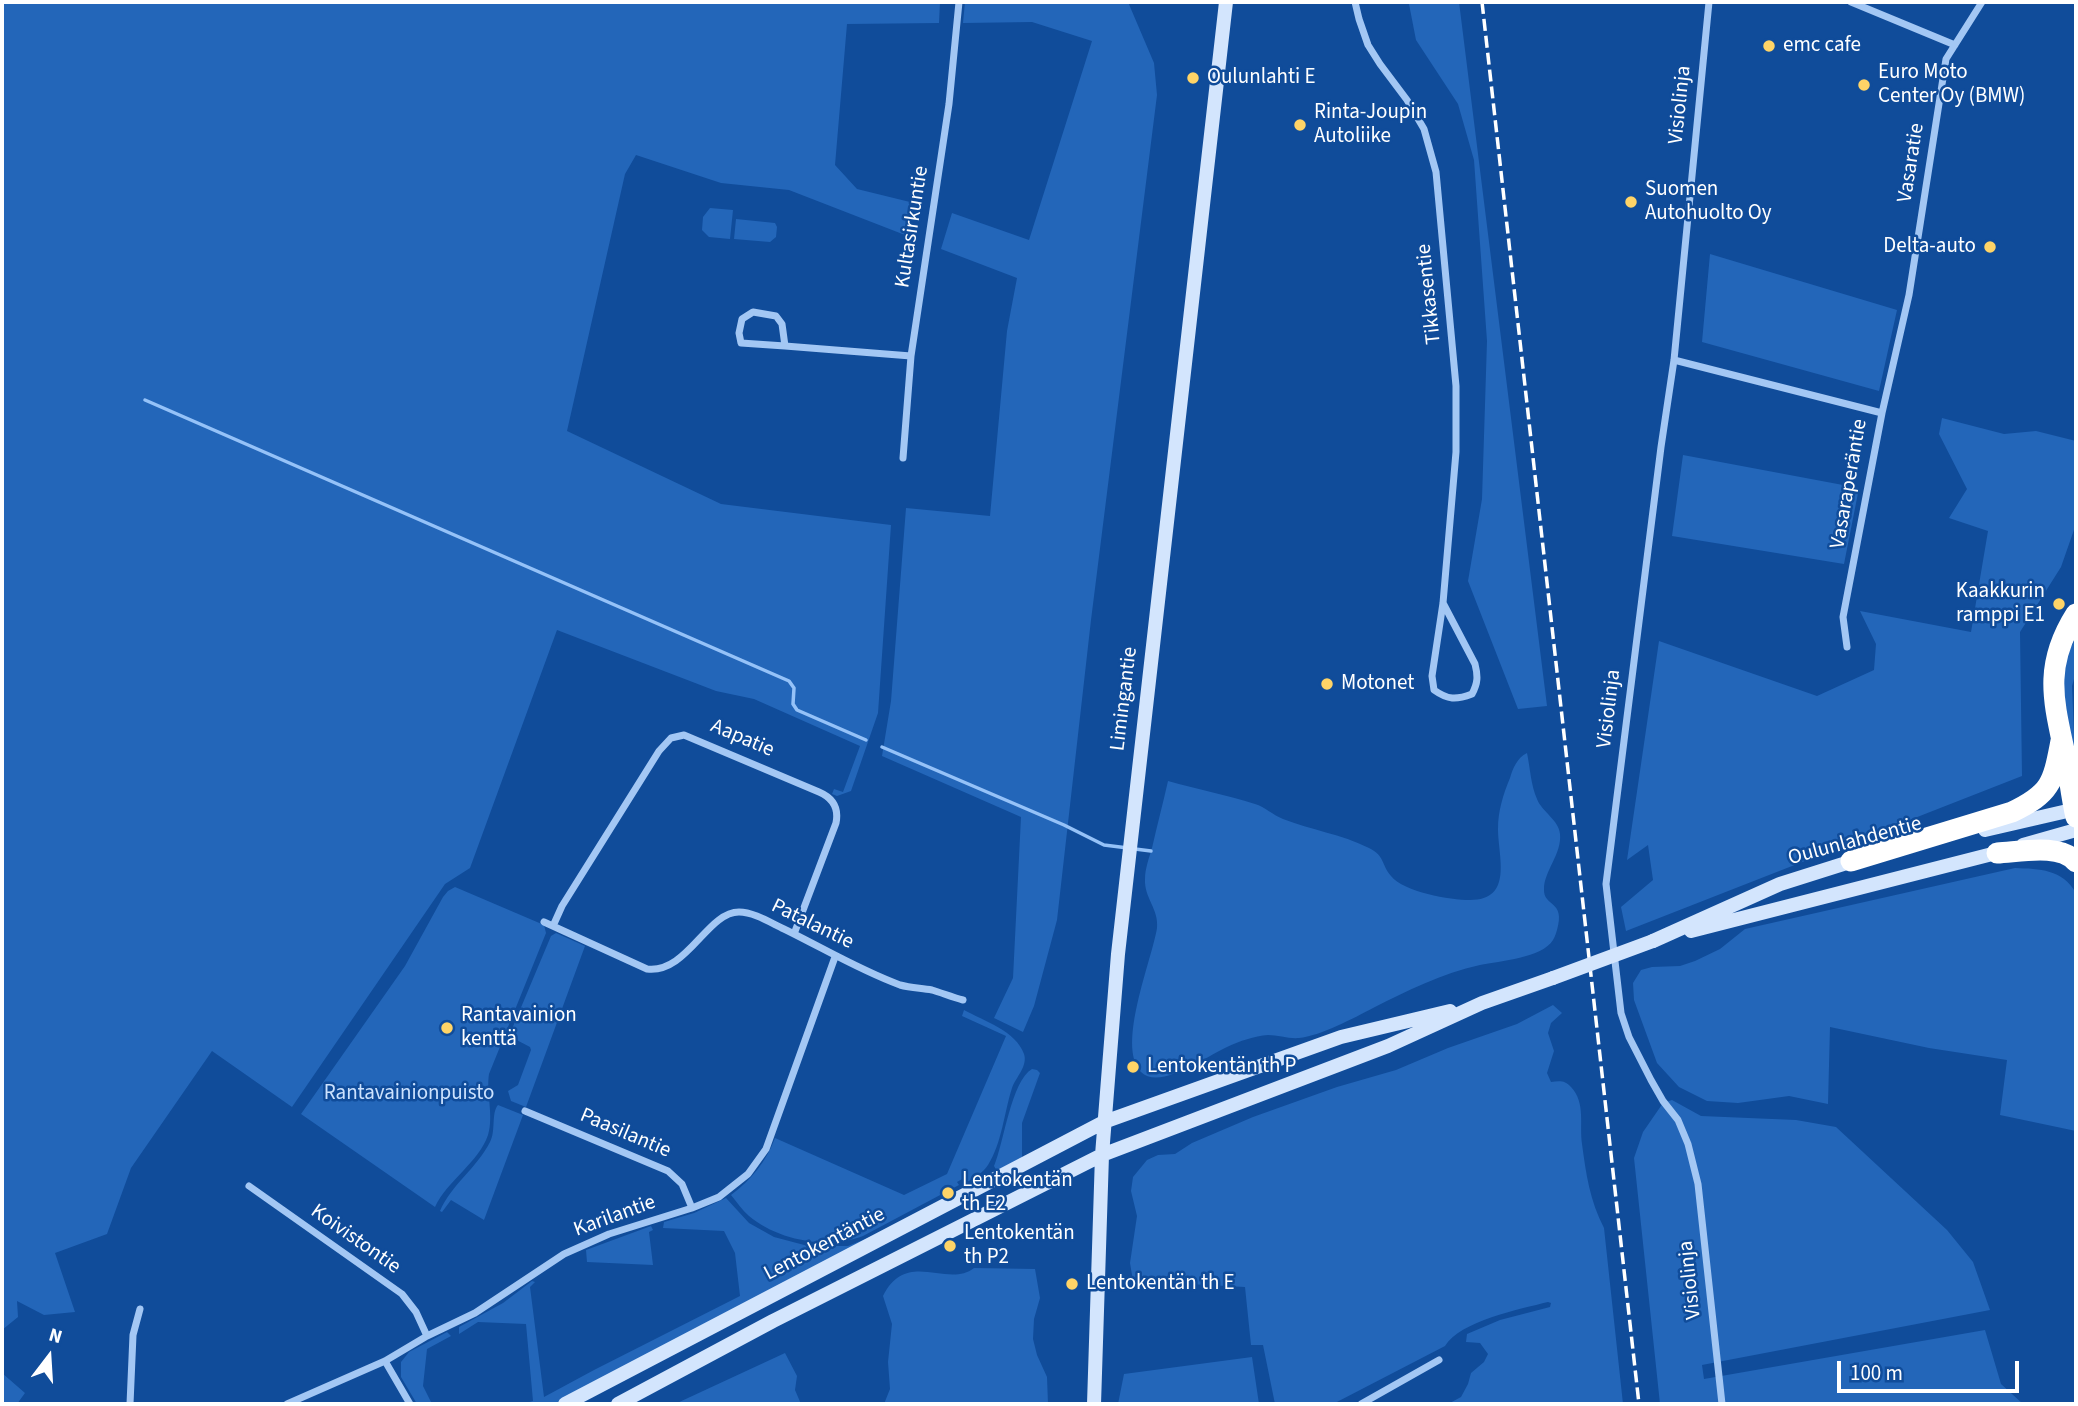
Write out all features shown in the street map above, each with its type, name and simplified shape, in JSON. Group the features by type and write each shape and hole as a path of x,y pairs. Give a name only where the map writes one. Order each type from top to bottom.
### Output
{"highway":[{"path":"2076,614 2064,634 2056,660 2053,688 2054,712 2076,816"},
{"path":"1851,861 2012,813 2034,802 2048,788 2054,775 2060,741"},
{"path":"1997,853 2056,851 2072,857 2076,862"}],"main road":[{"name":"Limingantie","path":"1094,1404 1102,1155 1118,954 1226,2"},
{"name":"Oulunlahdentie","path":"1653,941 1997,853 2076,816"},
{"name":"Oulunlahdentie","path":"1102,1155 1388,1046 1482,1003 1653,941 1780,884 1851,861 2076,816"},
{"name":"Oulunlahdentie","path":"1104,1122 1341,1037 1482,1003"},
{"name":"Lentokentäntie","path":"565,1404 1104,1122"},
{"name":"Lentokentäntie","path":"618,1404 773,1321 1102,1155"}],"street":[{"name":"Kultasirkuntie","path":"903,458 911,356 949,104 959,2"},
{"name":"Tikkasentie","path":"1355,2 1368,45 1424,129 1436,172 1457,386 1456,452 1443,603 1432,676 1434,690 1444,697 1458,699 1472,694 1477,685 1477,675 1475,664 1443,603"},
{"name":"Visiolinja","path":"1709,2 1674,360 1606,884 1621,1013 1629,1037 1651,1080 1678,1120 1688,1144 1698,1184 1722,1404"},
{"path":"1851,2 1955,45"},
{"name":"Vasaratie","path":"1882,413 1909,295 1946,59 1982,2"},
{"path":"785,346 782,324 776,316 753,312 742,319 739,333 741,343 911,356"},
{"name":"Vasaraperäntie","path":"1674,360 1882,413 1843,617 1847,647"},
{"name":"Aapatie","path":"552,926 659,751 671,738 684,735 826,795 835,806 838,813 836,823 794,934"},
{"name":"Patalantie","path":"544,922 654,970 668,967 724,918 737,912 764,919 835,957 897,984 934,990 962,1000"},
{"name":"Karilantie","path":"287,1404 386,1361 427,1336 475,1313 545,1266 579,1247 609,1234 692,1208 719,1197 735,1186 761,1158 835,957"},
{"name":"Paasilantie","path":"525,1111 668,1171 682,1184 692,1208"},
{"name":"Koivistontie","path":"249,1186 402,1294 427,1336"},
{"path":"130,1404 133,1335 140,1309"},
{"path":"1361,1404 1438,1360"},
{"path":"386,1361 410,1404"}],"green space":[{"path":"2,2 940,2 939,23 847,24 835,165 857,189 910,202 905,235 789,190 721,183 636,155 625,174 567,431 721,504 891,525 878,713 851,791 837,796 832,794 834,789 843,792 860,746 754,699 716,691 557,630 470,868 445,884 292,1107 212,1051 131,1168 107,1234 55,1253 75,1312 44,1315 17,1301 18,1317 2,1330"},
{"path":"965,2 1128,2 1154,63 1157,95 1091,620 1057,920 1034,1006 1023,1032 994,1018 1013,978 1021,817 882,756 891,701 906,508 990,516 1007,331 1017,278 941,249 952,213 1029,240 1092,41 1032,22 963,23"},
{"path":"1459,2 1547,706 1518,709 1468,581 1482,499 1487,341 1474,160 1458,104 1416,40 1409,4"},
{"path":"710,208 733,210 730,239 709,237 702,230 703,217"},
{"path":"736,219 775,223 776,237 770,242 734,239"},
{"path":"1710,254 1897,310 1879,391 1702,342"},
{"path":"1942,418 2004,434 2036,431 2076,441 2076,524 2061,567 2020,632 2022,776 1626,931 1621,907 1653,880 1648,845 1627,860 1659,641 1817,696 1874,670 1876,644 1860,611 1971,632 1988,531 1949,518 1967,489 1939,434"},
{"path":"1683,455 1859,488 1844,564 1672,536"},
{"path":"2076,636 2076,672 2072,686 2076,780 2067,737 2063,687 2066,661"},
{"path":"1527,753 1537,799 1557,824 1560,834 1544,889 1547,899 1559,913 1556,934 1548,946 1530,955 1466,968 1438,978 1317,1034 1299,1038 1258,1036 1232,1045 1172,1075 1149,1077 1141,1072 1134,1060 1134,1023 1157,928 1156,915 1145,886 1145,875 1168,781 1255,804 1283,819 1358,843 1378,854 1397,882 1416,891 1440,897 1470,900 1484,898 1493,893 1498,885 1501,863 1498,829 1500,809 1514,767"},
{"path":"2015,868 2050,872 2064,879 2076,893 2076,1131 2000,1115 2007,1060 1929,1048 1830,1027 1828,1104 1789,1096 1738,1103 1707,1101 1679,1087 1657,1063 1634,1000 1633,983 1641,970 1680,966 1695,961 1720,949 1745,929"},
{"name":"Rantavainionpuisto","path":"455,887 544,925 546,933 489,1074 490,1128 484,1145 435,1207 301,1114 405,966 443,897"},
{"path":"556,933 585,946 526,1107 511,1101 508,1091 518,1085 531,1050 509,1036 551,936"},
{"path":"1553,1005 1562,1013 1551,1023 1548,1033 1554,1051 1547,1073 1551,1082 1559,1081 1569,1085 1579,1100 1587,1177 1595,1208 1604,1228 1623,1404 1448,1404 1461,1397 1471,1373 1484,1362 1488,1354 1480,1343 1466,1342 1467,1334 1500,1320 1550,1307 1551,1303 1548,1302 1477,1323 1453,1337 1445,1346 1333,1404 1275,1404 1263,1345 1251,1345 1245,1287 1133,1281 1130,1263 1137,1216 1131,1191 1133,1177 1147,1160 1158,1155 1175,1154 1192,1143 1253,1117 1337,1087 1396,1070 1517,1024"},
{"path":"964,1010 1007,1033 1020,1046 1025,1058 1012,1088 997,1147 988,1165 979,1175 967,1182 964,1178 957,1182 959,1185 863,1236 849,1240 819,1242 788,1237 761,1224 744,1211 731,1195 758,1170 775,1138 904,1195 947,1174 1006,1036 962,1016"},
{"path":"1032,1069 1040,1073 1022,1123 1022,1161 998,1173 994,1166 1013,1099 1025,1076"},
{"path":"1672,1100 1701,1116 1796,1120 1836,1127 1947,1230 1973,1262 1990,1310 1702,1365 1704,1379 1985,1330 2001,1384 2023,1404 1660,1404 1634,1158 1643,1132 1663,1103"},
{"path":"498,1105 523,1115 484,1220 451,1200 442,1212 440,1211 490,1142"},
{"path":"726,1198 749,1223 774,1237 808,1246 848,1246 910,1221 556,1404 522,1404 533,1401 526,1324 478,1322 459,1334 459,1327 503,1303 532,1281 535,1282 530,1287 544,1397 740,1296 735,1253 724,1231 663,1228 664,1222 694,1213"},
{"path":"651,1226 653,1230 649,1232 653,1265 587,1262 586,1250"},
{"path":"974,1268 1035,1269 1040,1298 1034,1319 1033,1339 1047,1377 1048,1404 884,1404 890,1389 888,1362 892,1324 883,1296 893,1282 904,1274 952,1274"},
{"path":"447,1332 451,1336 427,1349 423,1386 432,1404 417,1404 401,1377 401,1362 409,1352"},
{"path":"785,1353 797,1376 795,1390 801,1404 675,1404"},
{"path":"1252,1357 1259,1404 1118,1404 1124,1374"},
{"path":"2,1373 25,1393 17,1404 2,1404"}],"waterway":[{"path":"145,400 789,681 794,688 793,704 797,710 866,740"},
{"path":"882,747 1064,825 1104,845 1128,848"},
{"path":"1135,849 1151,851"}],"railway":[{"path":"1482,2 1639,1404"}],"place":[{"name":"emc cafe","path":"1769,46"},
{"name":"Oulunlahti E","path":"1193,78"},
{"name":"Euro Moto Center Oy (BMW)","path":"1864,85"},
{"name":"Rinta-Joupin Autoliike","path":"1300,125"},
{"name":"Suomen Autohuolto Oy","path":"1631,202"},
{"name":"Delta-auto","path":"1990,247"},
{"name":"Kaakkurin ramppi E1","path":"2059,604"},
{"name":"Motonet","path":"1327,684"},
{"name":"Rantavainion kenttä","path":"447,1028"},
{"name":"Lentokentän th P","path":"1133,1067"},
{"name":"Lentokentän th E2","path":"948,1193"},
{"name":"Lentokentän th P2","path":"950,1246"},
{"name":"Lentokentän th E","path":"1072,1284"}]}
